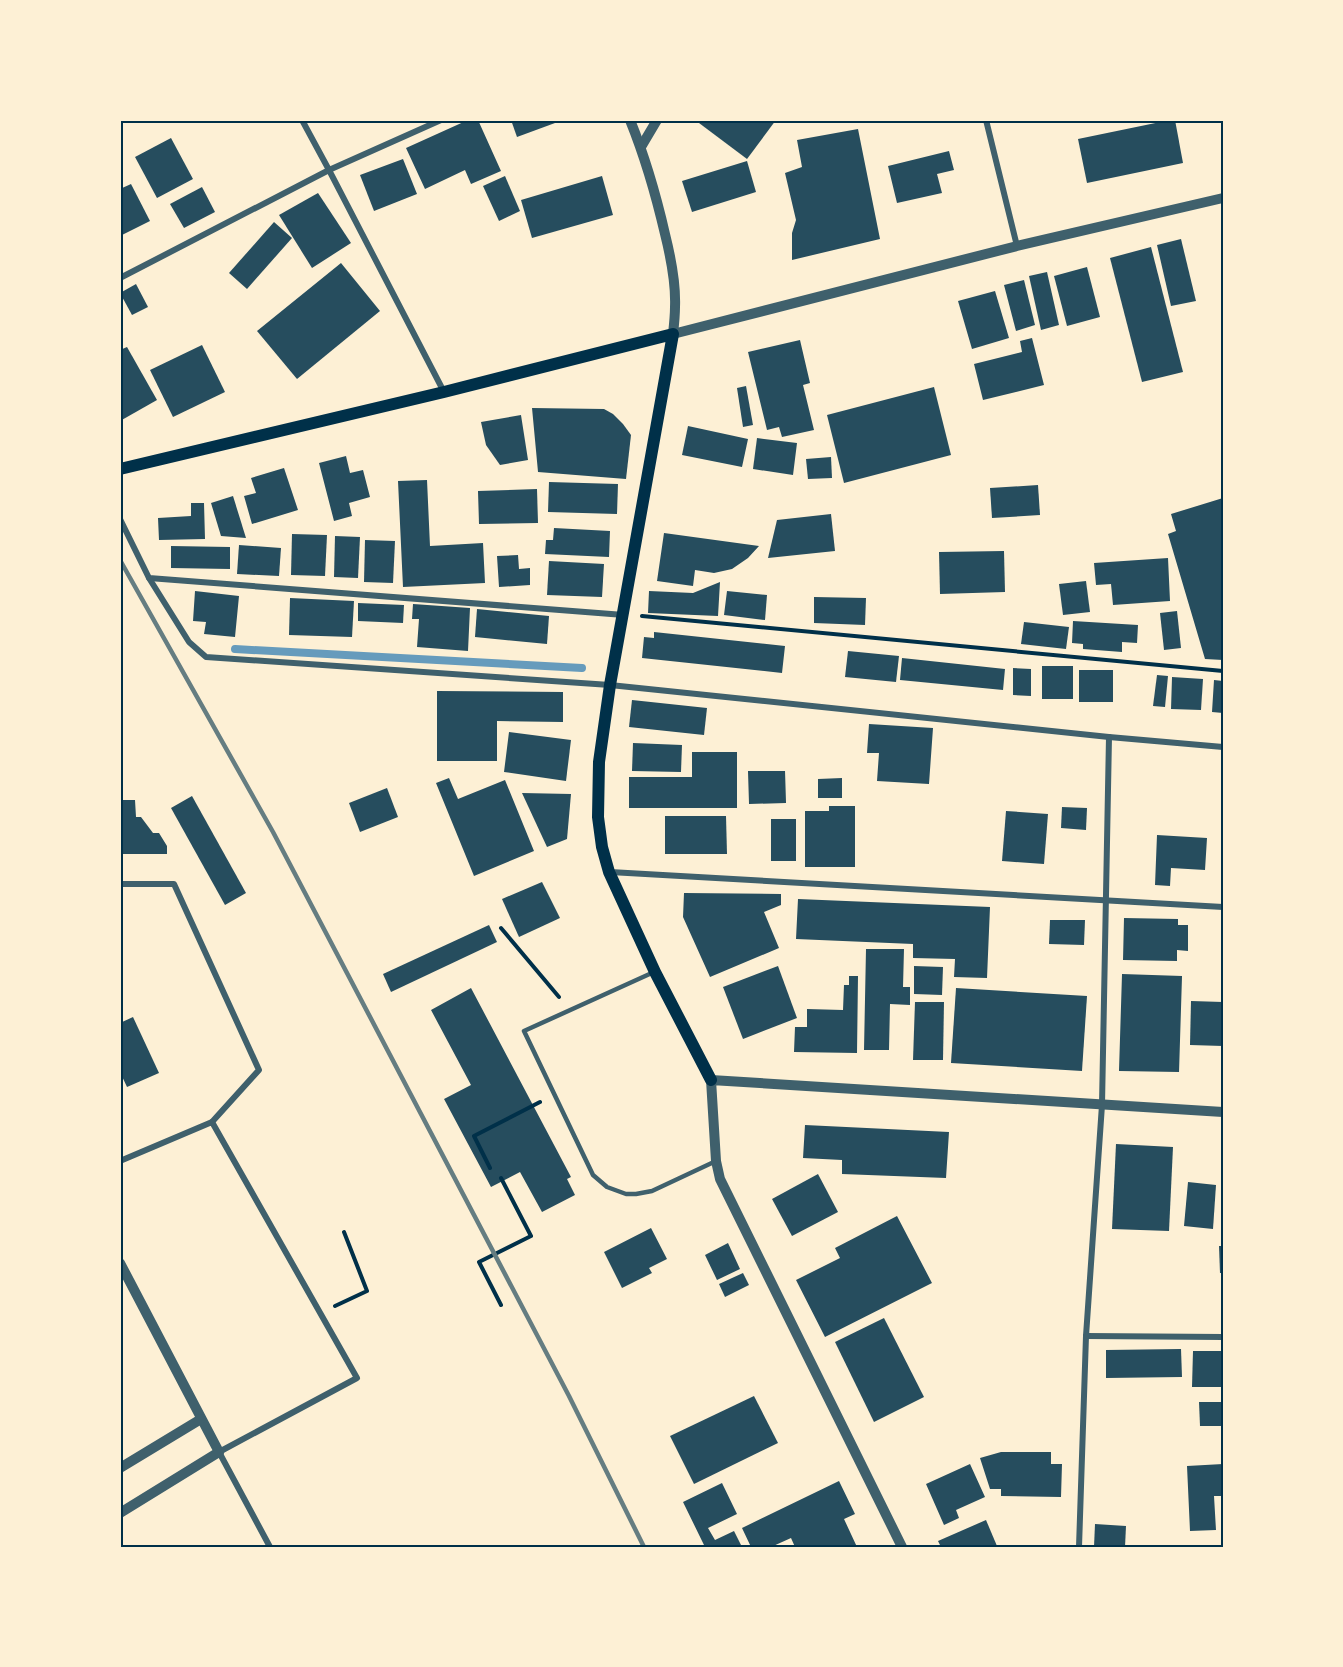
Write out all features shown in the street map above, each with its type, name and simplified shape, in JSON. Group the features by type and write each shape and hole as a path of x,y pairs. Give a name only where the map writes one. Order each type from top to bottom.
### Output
{"main road":[{"path":"120,469 444,392 673,334 610,685 599,762 598,817 602,847 609,872 655,972 711,1080"}],"street":[{"path":"302,120 444,392"},
{"path":"120,278 330,170 441,120"},
{"path":"630,120 641,147 669,250 674,279 673,334 1017,246 1223,198"},
{"path":"641,147 657,120"},
{"path":"986,120 1017,246"},
{"path":"120,519 149,578 189,642 206,657 610,685 1223,747"},
{"path":"149,578 624,615"},
{"path":"1079,1547 1086,1336 1102,1105 1109,737"},
{"path":"609,872 1223,907"},
{"path":"120,884 174,884 259,1070 212,1122 120,1161"},
{"path":"902,1547 720,1179 716,1161 711,1080 1223,1112"},
{"path":"120,1513 219,1452 357,1378 212,1122"},
{"path":"120,1263 270,1547"},
{"path":"1086,1336 1223,1337"},
{"path":"120,1468 201,1419"}],"lane":[{"path":"655,972 524,1031 593,1174 607,1187 626,1194 652,1191 716,1161"}],"path":[{"path":"624,615 1223,671"},
{"path":"501,928 569,1010"},
{"path":"490,1168 474,1136 554,1095"},
{"path":"501,1178 531,1236 479,1262 501,1305"},
{"path":"321,1313 367,1291 344,1232"}],"building":[{"path":"468,120 478,120 501,171 471,184 465,170 425,189 406,148"},
{"path":"511,120 554,120 555,123 517,137"},
{"path":"695,120 776,120 747,159"},
{"path":"1175,120 1183,163 1087,183 1078,139"},
{"path":"858,129 880,239 792,260 792,233 796,220 785,173 802,167 797,140"},
{"path":"171,138 193,179 157,198 135,157"},
{"path":"949,151 954,170 937,174 942,193 897,203 888,166"},
{"path":"403,159 417,194 374,211 360,175"},
{"path":"747,161 756,192 692,212 682,181"},
{"path":"505,176 520,211 499,221 483,186"},
{"path":"602,176 613,215 532,238 521,200"},
{"path":"131,184 150,221 120,236 120,189"},
{"path":"202,187 215,212 184,228 170,204"},
{"path":"318,193 351,243 312,268 279,215"},
{"path":"274,222 292,238 247,289 229,273"},
{"path":"1181,239 1196,301 1171,306 1157,245"},
{"path":"1151,247 1183,372 1142,382 1110,258"},
{"path":"341,263 380,311 297,379 257,331"},
{"path":"1087,267 1100,317 1067,326 1054,276"},
{"path":"1047,272 1059,325 1041,330 1029,276"},
{"path":"1024,280 1035,325 1016,331 1004,285"},
{"path":"136,284 148,307 132,315 120,293"},
{"path":"995,291 1009,338 972,349 958,301"},
{"path":"1032,338 1044,385 983,400 974,364 1022,352 1020,341"},
{"path":"800,340 810,383 803,385 814,430 782,437 779,427 767,430 748,352"},
{"path":"202,345 225,392 173,417 150,370"},
{"path":"127,347 157,400 120,421 120,350"},
{"path":"746,386 753,425 743,427 737,388"},
{"path":"934,387 951,455 844,483 827,415"},
{"path":"532,408 604,409 613,414 631,435 626,479 538,472"},
{"path":"521,415 528,460 500,465 486,445 481,422"},
{"path":"688,426 748,439 742,467 682,455"},
{"path":"757,438 797,443 793,475 753,469"},
{"path":"346,456 350,473 363,470 370,497 349,503 352,516 334,521 319,463"},
{"path":"831,457 832,478 808,479 806,459"},
{"path":"284,468 298,510 252,524 244,496 256,493 251,478"},
{"path":"427,480 430,546 483,543 485,583 403,587 398,481"},
{"path":"549,482 618,484 617,514 548,512"},
{"path":"1038,485 1040,515 992,518 990,488"},
{"path":"537,489 538,523 479,524 478,491"},
{"path":"233,496 246,538 221,536 211,503"},
{"path":"1223,498 1223,660 1205,659 1168,534 1176,531 1171,514"},
{"path":"191,503 204,503 205,539 159,540 158,518 191,516"},
{"path":"831,514 835,551 768,558 777,520"},
{"path":"554,528 610,531 609,557 545,554 546,540 553,540"},
{"path":"664,533 759,546 748,558 732,569 714,573 695,570 693,586 657,581"},
{"path":"292,534 327,535 325,576 291,575"},
{"path":"335,536 360,537 358,578 334,577"},
{"path":"365,540 395,541 393,583 364,582"},
{"path":"239,545 281,548 279,576 237,574"},
{"path":"171,546 230,547 230,569 171,568"},
{"path":"1004,551 1005,592 940,594 939,552"},
{"path":"518,555 519,569 530,568 530,585 499,587 497,556"},
{"path":"1168,558 1170,601 1113,605 1111,584 1096,585 1094,563"},
{"path":"549,561 604,564 602,597 547,595"},
{"path":"1086,581 1090,612 1063,615 1059,584"},
{"path":"720,582 718,616 648,613 649,591 693,593"},
{"path":"195,591 239,596 235,637 204,634 206,622 193,621"},
{"path":"727,591 767,595 765,620 724,615"},
{"path":"814,597 866,598 865,625 814,623"},
{"path":"290,598 354,601 352,637 289,635"},
{"path":"358,603 404,605 403,623 358,621"},
{"path":"413,604 470,608 468,651 417,647 419,619 412,619"},
{"path":"477,609 549,616 547,644 475,637"},
{"path":"1177,611 1181,648 1164,650 1160,613"},
{"path":"1073,621 1138,625 1137,643 1122,642 1122,652 1083,649 1083,644 1072,643"},
{"path":"1024,622 1069,627 1066,649 1021,644"},
{"path":"654,632 785,646 782,673 642,658 644,637 654,638"},
{"path":"848,651 899,656 896,682 845,677"},
{"path":"902,658 1005,669 1003,690 900,680"},
{"path":"1042,666 1073,666 1073,699 1042,699"},
{"path":"1013,668 1031,669 1031,696 1013,695"},
{"path":"1079,670 1113,670 1113,702 1079,702"},
{"path":"1157,675 1168,676 1165,707 1153,706"},
{"path":"1172,677 1203,679 1201,710 1171,709"},
{"path":"1214,680 1223,681 1223,713 1212,712"},
{"path":"437,691 563,692 563,722 497,721 497,761 437,761"},
{"path":"632,700 707,708 704,735 629,727"},
{"path":"869,724 933,728 929,784 877,781 879,753 867,753"},
{"path":"509,732 571,740 566,781 504,772"},
{"path":"633,743 682,745 681,772 632,771"},
{"path":"692,752 737,752 737,808 629,808 629,777 692,777"},
{"path":"748,771 785,771 786,803 749,804"},
{"path":"449,778 458,799 505,780 534,851 474,876 436,783"},
{"path":"842,778 842,798 818,798 818,779"},
{"path":"387,788 398,817 360,832 349,803"},
{"path":"522,793 571,794 567,839 547,847"},
{"path":"192,796 246,893 225,905 171,808"},
{"path":"120,800 135,800 136,817 141,817 153,833 159,833 167,846 167,854 120,854"},
{"path":"829,806 855,806 855,867 805,867 805,811 829,811"},
{"path":"1062,807 1087,808 1086,830 1061,828"},
{"path":"1006,811 1048,814 1044,864 1002,861"},
{"path":"665,816 726,816 727,854 665,854"},
{"path":"771,819 796,819 796,861 771,861"},
{"path":"1157,835 1207,838 1205,870 1171,868 1170,886 1155,885"},
{"path":"542,882 560,918 519,937 502,899"},
{"path":"684,893 781,894 781,905 764,912 779,948 710,977 683,917"},
{"path":"798,899 990,907 987,978 954,977 955,959 913,958 913,944 796,939"},
{"path":"1124,918 1178,919 1178,925 1188,925 1188,951 1177,950 1177,961 1123,960"},
{"path":"1050,920 1085,920 1084,945 1049,944"},
{"path":"489,925 497,942 391,992 383,974"},
{"path":"866,949 904,949 903,987 910,987 910,1005 890,1004 889,1050 864,1050"},
{"path":"778,966 797,1018 743,1039 723,987"},
{"path":"914,966 943,967 942,995 914,994"},
{"path":"1122,974 1182,976 1179,1072 1119,1071"},
{"path":"849,976 858,976 857,1053 794,1052 795,1027 807,1027 807,1009 843,1010 844,985 849,985"},
{"path":"471,988 571,1177 567,1179 575,1195 542,1212 520,1172 491,1187 444,1099 471,1085 431,1010"},
{"path":"956,988 1087,996 1082,1071 951,1063"},
{"path":"1191,1001 1223,1002 1223,1046 1190,1045"},
{"path":"915,1002 944,1002 943,1060 913,1060"},
{"path":"133,1017 159,1073 127,1087 120,1072 120,1023"},
{"path":"805,1125 949,1132 946,1178 842,1174 842,1160 803,1158"},
{"path":"1116,1144 1173,1147 1169,1231 1112,1229"},
{"path":"818,1174 838,1212 792,1236 772,1199"},
{"path":"1188,1182 1216,1185 1213,1229 1184,1226"},
{"path":"897,1216 932,1283 825,1337 796,1280 840,1258 835,1248"},
{"path":"651,1228 667,1259 649,1268 652,1273 622,1288 604,1252"},
{"path":"728,1243 740,1269 717,1280 705,1255"},
{"path":"1219,1246 1223,1246 1223,1273 1220,1273"},
{"path":"743,1273 749,1285 725,1297 719,1284"},
{"path":"884,1318 924,1397 874,1422 835,1342"},
{"path":"1181,1349 1182,1377 1106,1378 1106,1350"},
{"path":"1193,1351 1223,1351 1223,1387 1192,1387"},
{"path":"754,1396 778,1443 694,1484 670,1436"},
{"path":"1199,1402 1223,1402 1223,1426 1200,1426"},
{"path":"1001,1452 1051,1452 1051,1464 1062,1464 1061,1497 1001,1496 1001,1489 990,1489 980,1458"},
{"path":"970,1464 985,1497 956,1510 959,1518 944,1525 926,1484"},
{"path":"1223,1464 1223,1496 1214,1496 1216,1530 1190,1531 1187,1466"},
{"path":"839,1481 855,1514 844,1519 857,1547 795,1547 791,1538 771,1547 751,1547 742,1528"},
{"path":"722,1483 737,1514 708,1528 715,1540 734,1531 742,1547 701,1547 704,1545 683,1502"},
{"path":"986,1520 997,1546 941,1547 938,1541"},
{"path":"1095,1524 1126,1526 1125,1547 1094,1547"}],"waterway":[{"path":"235,649 582,668"}],"railway":[{"path":"120,560 273,832 569,1396 644,1547"}]}
